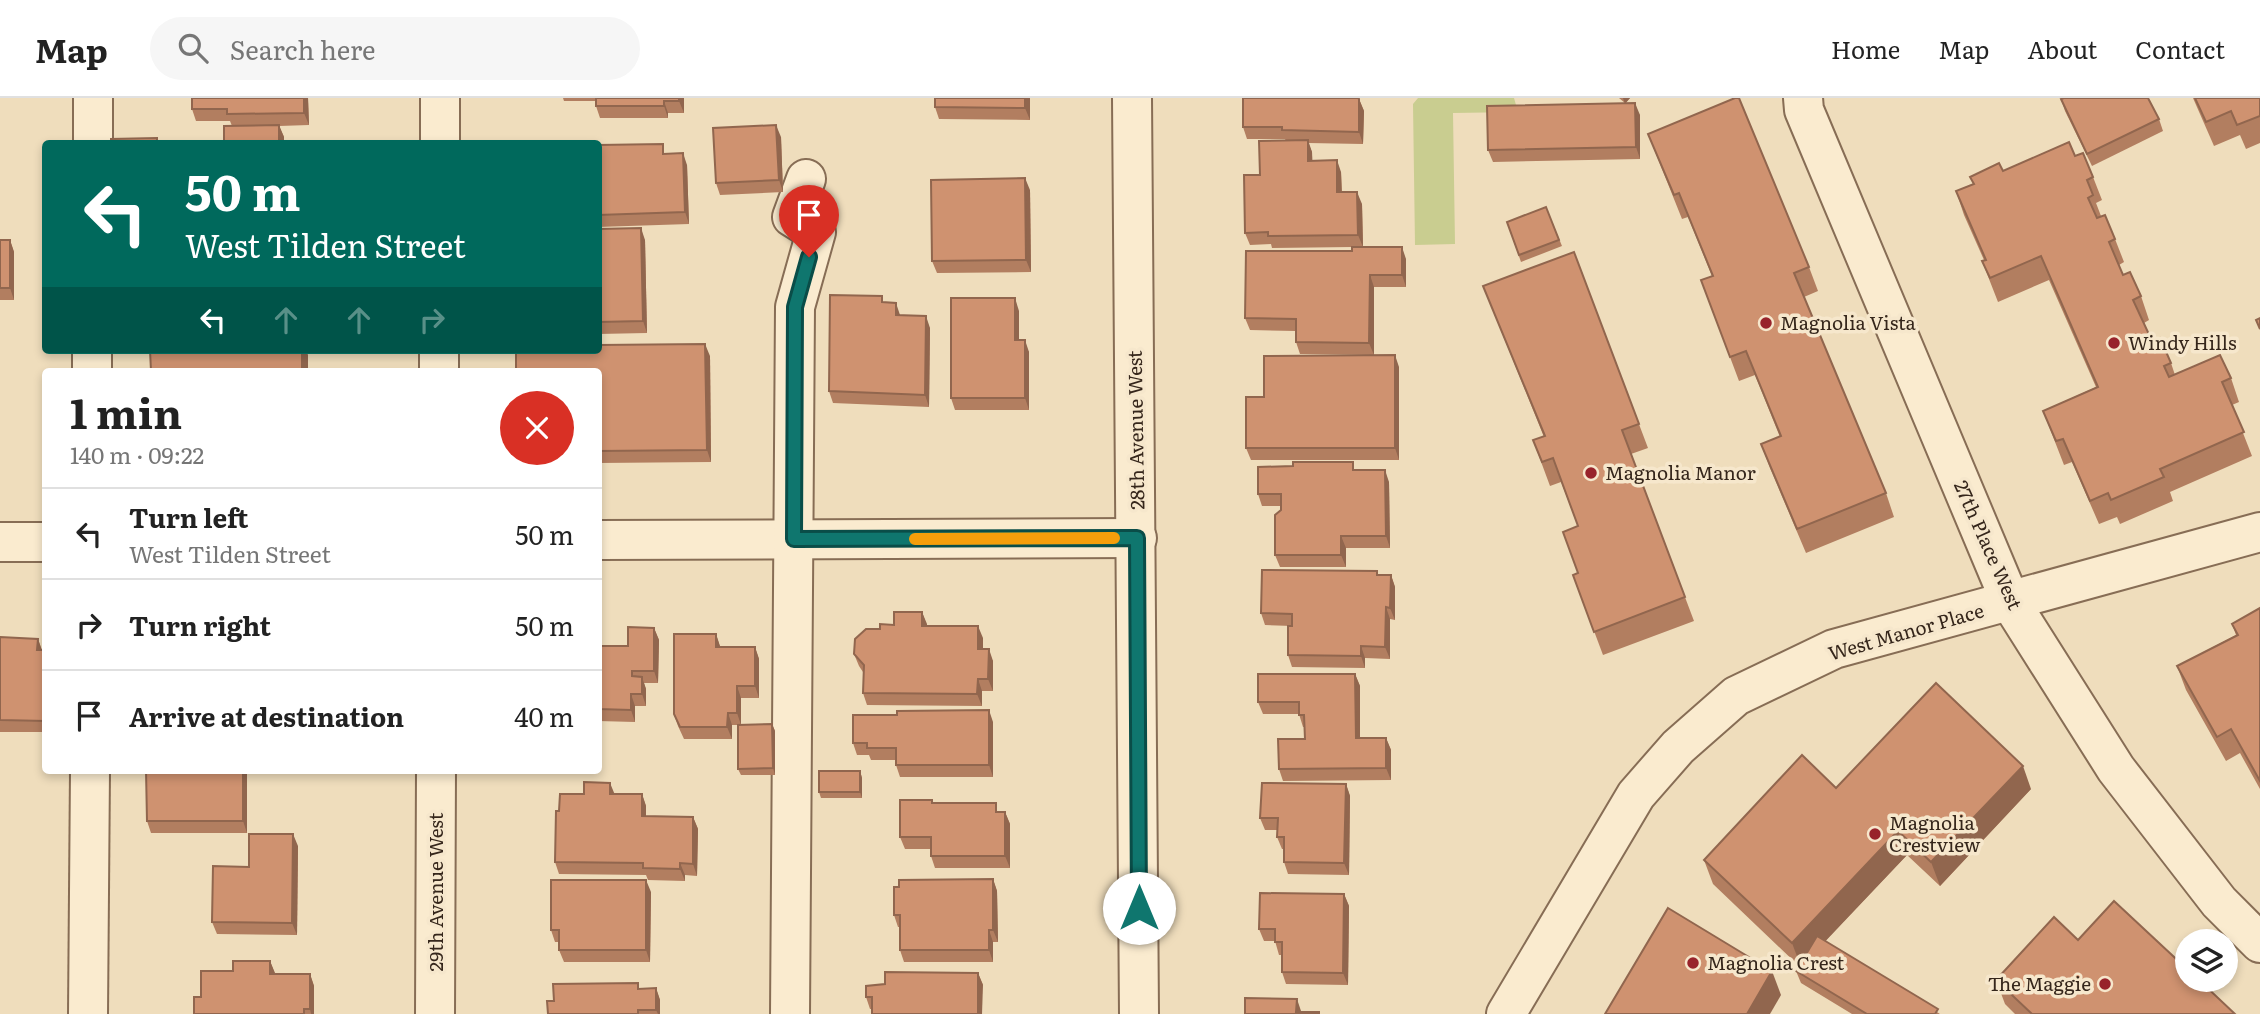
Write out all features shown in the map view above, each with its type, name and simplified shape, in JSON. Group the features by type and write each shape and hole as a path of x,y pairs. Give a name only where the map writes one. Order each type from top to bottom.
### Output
{"street":[{"path":"93,98 93,140"},
{"path":"440,98 440,140"},
{"name":"28th Avenue West","path":"1132,98 1139,1014"},
{"name":"27th Place West","path":"1803,98 1804,110 2011,603 2116,768 2219,902 2260,943"},
{"path":"790,1014 795,307 816,232 792,217 806,179"},
{"name":"West Manor Place","path":"1506,1014 1636,795 1678,747 1731,701 1834,649 2011,603 2260,532"},
{"path":"602,540 1137,538"},
{"path":"0,542 42,542"},
{"path":"88,1014 90,774"},
{"name":"29th Avenue West","path":"435,1014 436,774"}],"green space":[{"path":"1418,98 1514,98 1518,112 1453,113 1455,244 1415,245 1413,104"}],"building":[{"path":"192,98 304,98 304,113 227,114 227,109 192,109"},
{"path":"596,98 679,98 679,101 664,101 664,106 596,106"},
{"path":"935,98 1025,98 1025,108 935,107"},
{"path":"1243,98 1358,98 1359,132 1243,127"},
{"name":"Magnolia Vista","path":"1739,98 1809,267 1794,273 1886,493 1797,529 1761,444 1781,436 1746,351 1730,357 1701,280 1713,276 1679,193 1674,195 1648,134"},
{"path":"2148,98 2159,119 2087,154 2061,99"},
{"path":"2195,98 2260,98 2260,116 2237,125 2231,111 2206,122"},
{"path":"1635,103 1636,147 1488,150 1487,106"},
{"path":"279,125 279,140 224,140 224,126"},
{"path":"776,125 779,180 716,183 713,128"},
{"path":"157,138 157,140 111,140"},
{"path":"1308,140 1308,161 1337,160 1337,192 1357,192 1358,235 1268,236 1268,232 1245,233 1244,175 1260,175 1259,141"},
{"name":"Windy Hills","path":"2069,142 2075,156 2083,153 2093,177 2087,180 2093,195 2088,198 2097,218 2105,215 2115,239 2109,242 2123,275 2130,272 2141,296 2133,300 2152,341 2160,338 2171,363 2164,366 2169,377 2220,355 2231,378 2222,382 2244,432 2160,469 2164,477 2111,500 2108,493 2090,501 2063,439 2056,441 2043,411 2098,387 2041,256 1990,278 1982,261 1986,260 1956,191 1974,184 1970,177 1999,163 2003,171"},
{"path":"663,144 663,154 683,153 685,212 602,215 602,145"},
{"path":"1025,178 1026,260 932,261 931,180"},
{"path":"1546,207 1559,240 1519,255 1507,222"},
{"path":"641,228 643,321 602,322 602,229"},
{"path":"0,240 10,240 10,288 0,288"},
{"path":"1352,247 1402,247 1402,275 1370,275 1369,343 1296,342 1296,319 1245,318 1246,251 1352,251"},
{"name":"Magnolia Manor","path":"1574,252 1639,424 1622,430 1685,597 1594,632 1573,575 1578,573 1563,532 1578,526 1553,458 1542,462 1533,440 1545,436 1483,286"},
{"path":"830,295 882,296 882,302 896,303 896,315 926,316 925,395 829,391"},
{"path":"951,298 1015,298 1015,340 1025,340 1025,398 951,398"},
{"path":"705,344 707,450 602,451 602,368 516,368 516,354 602,354 602,345"},
{"path":"150,354 302,354 302,368 151,368"},
{"path":"1395,355 1395,448 1246,448 1246,397 1264,397 1264,356"},
{"path":"1293,462 1353,462 1353,470 1385,470 1386,536 1341,536 1341,555 1275,555 1275,515 1281,510 1281,494 1258,494 1258,467 1293,466"},
{"path":"1262,570 1377,571 1377,575 1391,575 1390,608 1386,607 1385,647 1361,646 1361,656 1288,655 1288,626 1292,626 1292,614 1261,613"},
{"path":"2260,608 2260,781 2231,729 2217,737 2177,666 2238,635 2232,624"},
{"path":"894,612 922,612 922,626 978,626 978,649 989,649 988,679 978,679 977,694 863,693 864,665 854,654 855,639 866,629 880,629 880,624 894,625"},
{"path":"628,627 654,628 654,671 632,671 632,676 642,677 642,694 631,694 631,710 602,709 602,646 628,646"},
{"path":"674,634 716,634 716,647 755,647 755,686 737,686 737,713 728,713 727,727 680,727 674,714"},
{"path":"0,637 38,639 37,650 42,650 42,721 0,720"},
{"path":"1258,674 1355,674 1356,738 1386,738 1386,768 1279,769 1278,739 1305,739 1304,715 1299,715 1299,702 1258,702"},
{"name":"Magnolia Crestview","path":"1936,683 2023,766 1931,862 1898,831 1792,943 1704,860 1802,755 1836,788"},
{"path":"989,710 989,765 896,765 896,748 867,748 867,743 853,743 853,715 897,715 897,711"},
{"path":"772,724 773,768 738,769 738,725"},
{"path":"819,771 860,771 860,792 819,792"},
{"path":"146,774 243,774 243,821 147,821"},
{"path":"584,782 610,783 610,794 642,794 642,816 693,817 693,864 680,863 680,869 643,868 643,863 555,862 556,811 559,811 560,794 584,794"},
{"path":"1262,783 1346,784 1344,863 1284,862 1284,837 1277,837 1278,818 1260,818"},
{"path":"900,800 996,803 996,812 1005,812 1005,856 931,856 931,837 900,837"},
{"path":"249,834 293,834 292,923 212,922 213,866 249,867"},
{"path":"993,879 993,930 989,930 989,950 900,950 900,915 894,915 894,887 899,887 899,880"},
{"path":"551,880 646,880 646,950 559,950 559,930 551,930"},
{"path":"1260,893 1344,894 1343,973 1282,972 1282,942 1275,942 1275,929 1259,929"},
{"name":"The Maggie","path":"2114,901 2175,958 2175,992 2212,992 2235,1014 2032,1014 1996,980 2054,917 2078,940"},
{"name":"Magnolia Crest","path":"1668,908 1772,971 1747,1014 1605,1014"},
{"path":"1817,936 1938,1009 1935,1014 1867,1014 1796,971"},
{"path":"233,961 270,961 270,974 310,974 310,1009 304,1009 304,1014 194,1014 194,997 201,997 201,971 233,971"},
{"path":"885,972 978,973 978,1014 872,1014 872,997 866,997 866,986 885,984"},
{"path":"638,983 638,989 656,988 656,1010 638,1010 638,1014 548,1014 547,1001 554,1001 553,984"},
{"path":"1245,998 1297,999 1296,1012 1319,1014 1245,1014"}],"slow traffic":[{"path":"915,539 1114,538"}],"place":[{"name":"Magnolia Vista","path":"1766,323"},
{"name":"Windy Hills","path":"2114,343"},
{"name":"Magnolia Manor","path":"1591,473"},
{"name":"Magnolia Crestview","path":"1875,834"},
{"name":"Magnolia Crest","path":"1693,963"},
{"name":"The Maggie","path":"2105,984"}],"route":[{"path":"809,257 795,307 794,539 1137,538 1139,908"}]}
